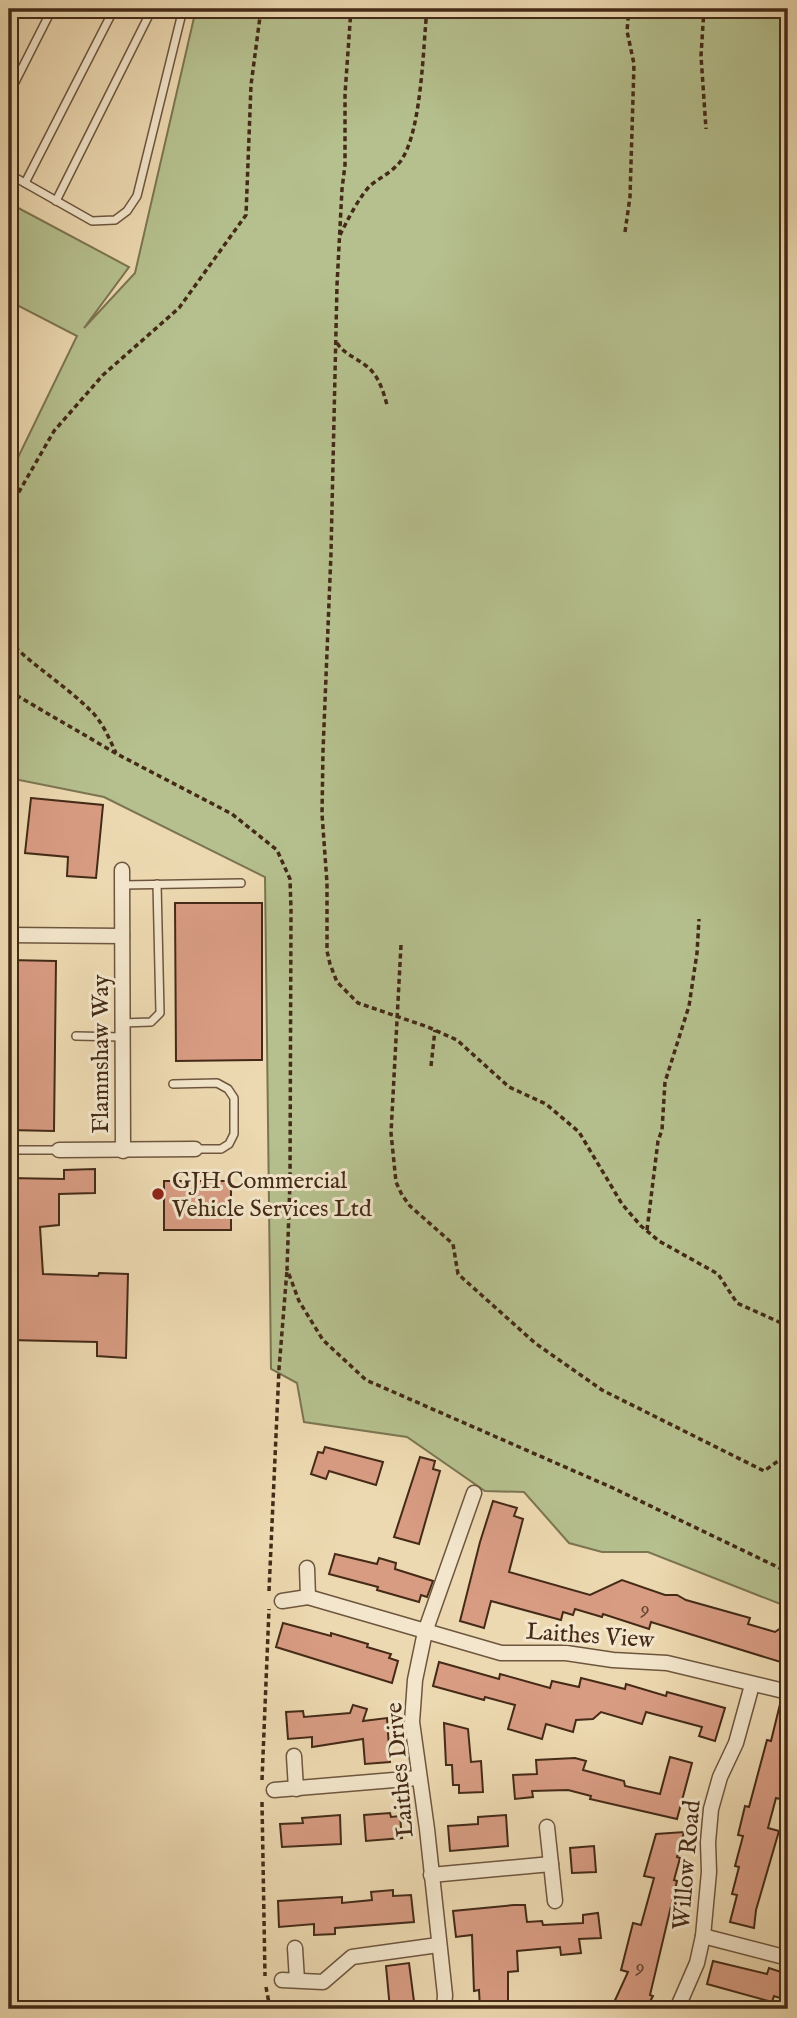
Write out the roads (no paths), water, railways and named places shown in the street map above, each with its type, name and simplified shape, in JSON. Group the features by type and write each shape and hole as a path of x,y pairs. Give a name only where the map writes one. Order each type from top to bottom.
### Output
{"street":[{"name":"Flamnshaw Way","path":"59,1150 123,1151 122,877"},
{"path":"9,934 122,936"},
{"path":"123,1151 195,1149"},
{"name":"Laithes Drive","path":"444,2009 445,1995 427,1829 412,1722 415,1681 425,1632 474,1493"},
{"path":"282,1601 307,1597 307,1568"},
{"name":"Laithes View","path":"307,1597 501,1653 566,1653 613,1660 667,1663 788,1692"},
{"name":"Willow Road","path":"677,2009 697,1963 704,1936 711,1809 720,1777 744,1718 752,1685"},
{"path":"294,1756 296,1789"},
{"path":"274,1790 418,1778"},
{"path":"547,1827 555,1900"},
{"path":"431,1875 551,1864"},
{"path":"704,1936 788,1958"},
{"path":"295,1948 290,1980 323,1982 352,1957 439,1945"}],"lane":[{"path":"9,94 52,9"},
{"path":"25,183 114,9"},
{"path":"56,201 152,9"},
{"path":"9,174 92,221 115,220 127,211 137,196 183,9"},
{"path":"122,877 157,884 241,883"},
{"path":"76,1036 123,1030 151,1023 160,1013 157,884"},
{"path":"173,1084 217,1083 228,1089 234,1098 234,1134 229,1144 220,1149 195,1149"},
{"path":"9,1150 59,1150"}],"place":[{"name":"GJH Commercial Vehicle Services Ltd","path":"158,1194"}]}
